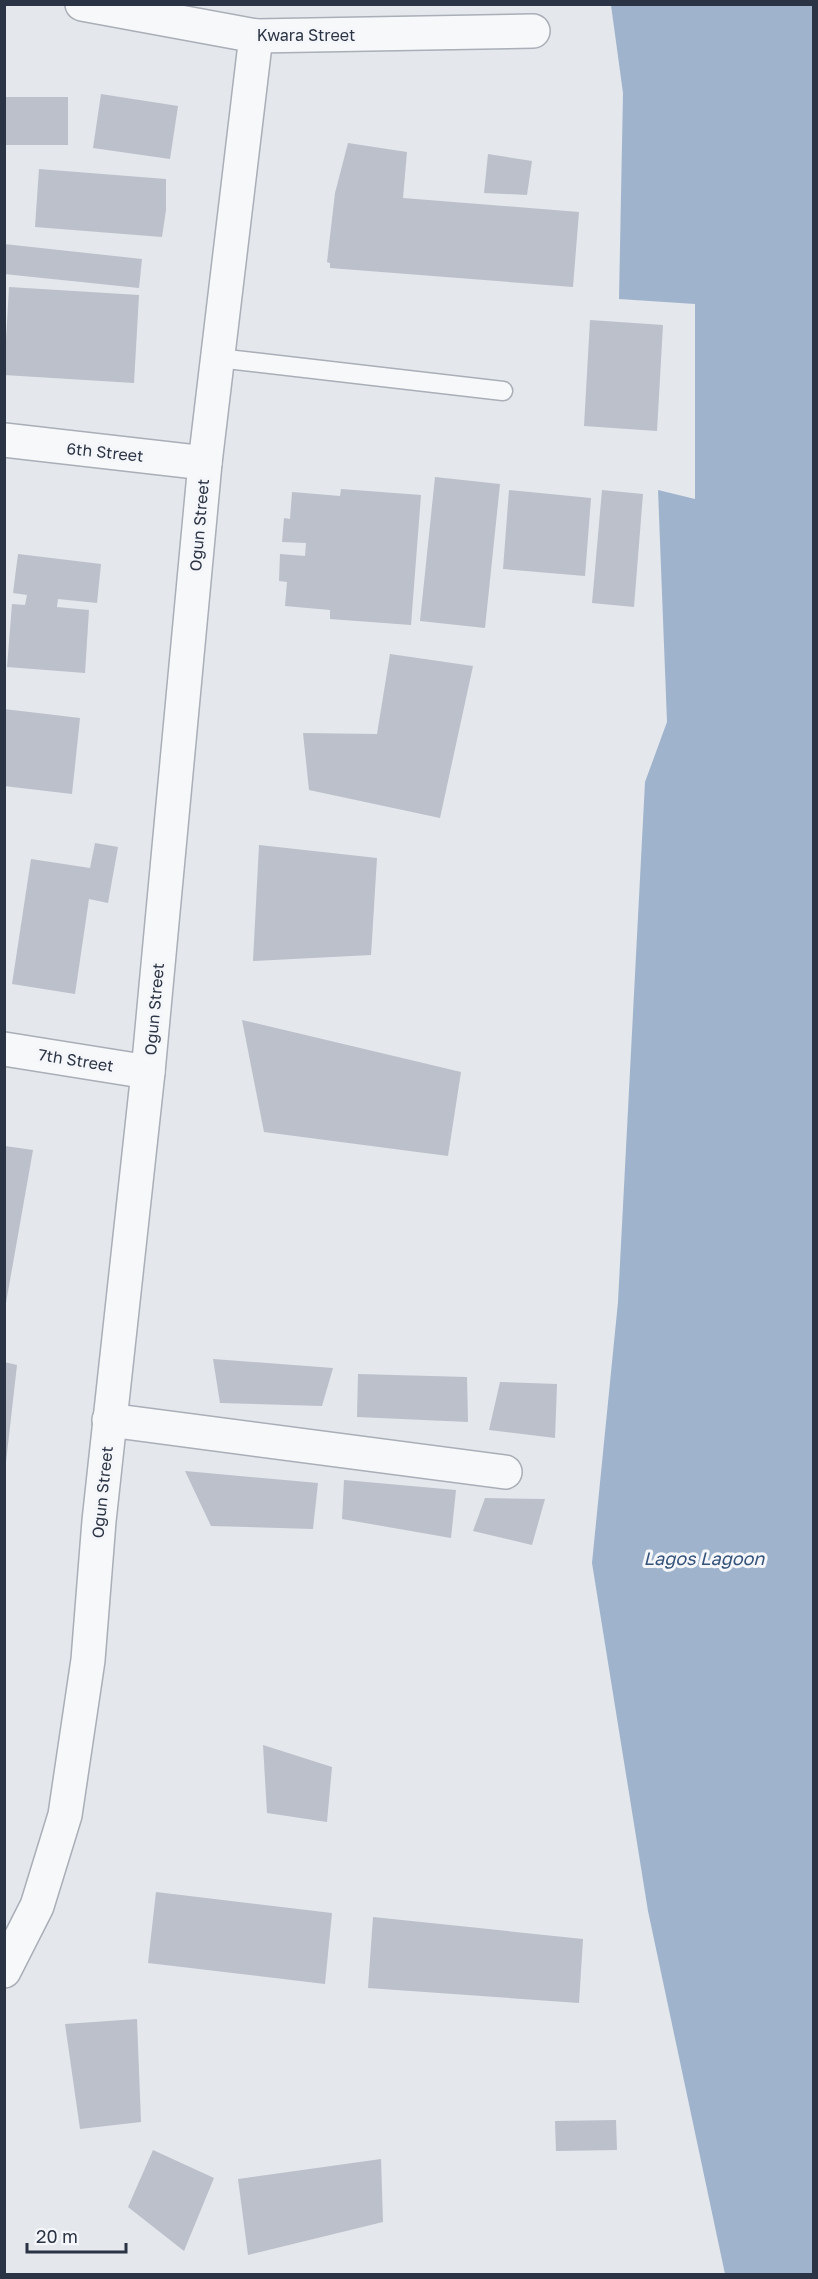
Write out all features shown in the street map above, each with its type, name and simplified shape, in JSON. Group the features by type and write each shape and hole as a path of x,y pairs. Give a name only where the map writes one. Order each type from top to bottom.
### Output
{"street":[{"name":"Kwara Street","path":"82,4 256,36 533,31"},
{"name":"Ogun Street","path":"4,1971 37,1906 65,1815 88,1660 109,1420 148,1072 205,463 256,36"},
{"name":"6th Street","path":"4,440 205,463"},
{"name":"7th Street","path":"4,1049 148,1072"},
{"path":"109,1420 505,1472"}],"lane":[{"path":"218,358 503,391"}],"water":[{"name":"Lagos Lagoon","path":"611,5 813,5 813,2274 725,2274 648,1911 592,1563 618,1302 645,782 667,722 658,490 695,499 695,304 619,299 623,93"}],"building":[{"path":"101,94 178,106 170,159 93,148"},
{"path":"4,97 68,97 68,145 4,145"},
{"path":"348,143 407,152 403,198 579,212 573,287 330,268 330,263 327,262 335,193"},
{"path":"488,154 532,161 527,195 484,193"},
{"path":"39,169 166,179 166,210 162,237 35,227"},
{"path":"4,244 142,259 139,288 4,274"},
{"path":"9,287 139,295 134,383 4,375"},
{"path":"590,320 663,325 657,431 584,426"},
{"path":"435,477 500,484 485,628 420,621"},
{"path":"341,489 421,495 411,625 330,619 330,610 285,606 287,582 279,581 280,554 305,556 306,543 282,542 284,518 290,519 292,492 340,496"},
{"path":"509,490 591,498 585,576 503,569"},
{"path":"602,490 643,494 634,607 592,603"},
{"path":"18,554 101,564 97,603 58,599 57,607 89,610 85,673 7,667 12,604 25,605 27,595 13,593"},
{"path":"390,654 473,666 440,818 309,790 303,733 377,734"},
{"path":"4,709 80,718 72,794 4,786"},
{"path":"95,843 118,847 108,903 89,899 75,994 12,984 31,859 90,868"},
{"path":"259,845 377,858 371,955 253,961"},
{"path":"242,1020 461,1072 448,1156 264,1132"},
{"path":"5,1146 33,1150 6,1303 5,1303"},
{"path":"213,1359 333,1368 322,1406 220,1403"},
{"path":"4,1362 17,1365 6,1462 4,1462"},
{"path":"358,1374 467,1377 468,1422 357,1417"},
{"path":"500,1382 557,1384 555,1438 489,1430"},
{"path":"185,1471 318,1483 313,1529 211,1526"},
{"path":"344,1480 456,1490 451,1538 342,1519"},
{"path":"485,1498 545,1499 532,1545 473,1531"},
{"path":"263,1745 332,1767 327,1822 267,1813"},
{"path":"156,1892 332,1913 325,1984 148,1963"},
{"path":"373,1917 583,1939 579,2003 368,1988"},
{"path":"137,2019 141,2122 80,2129 65,2024"},
{"path":"616,2120 617,2150 556,2151 555,2121"},
{"path":"153,2150 214,2178 184,2251 128,2207"},
{"path":"381,2159 383,2222 248,2255 238,2179"}]}
